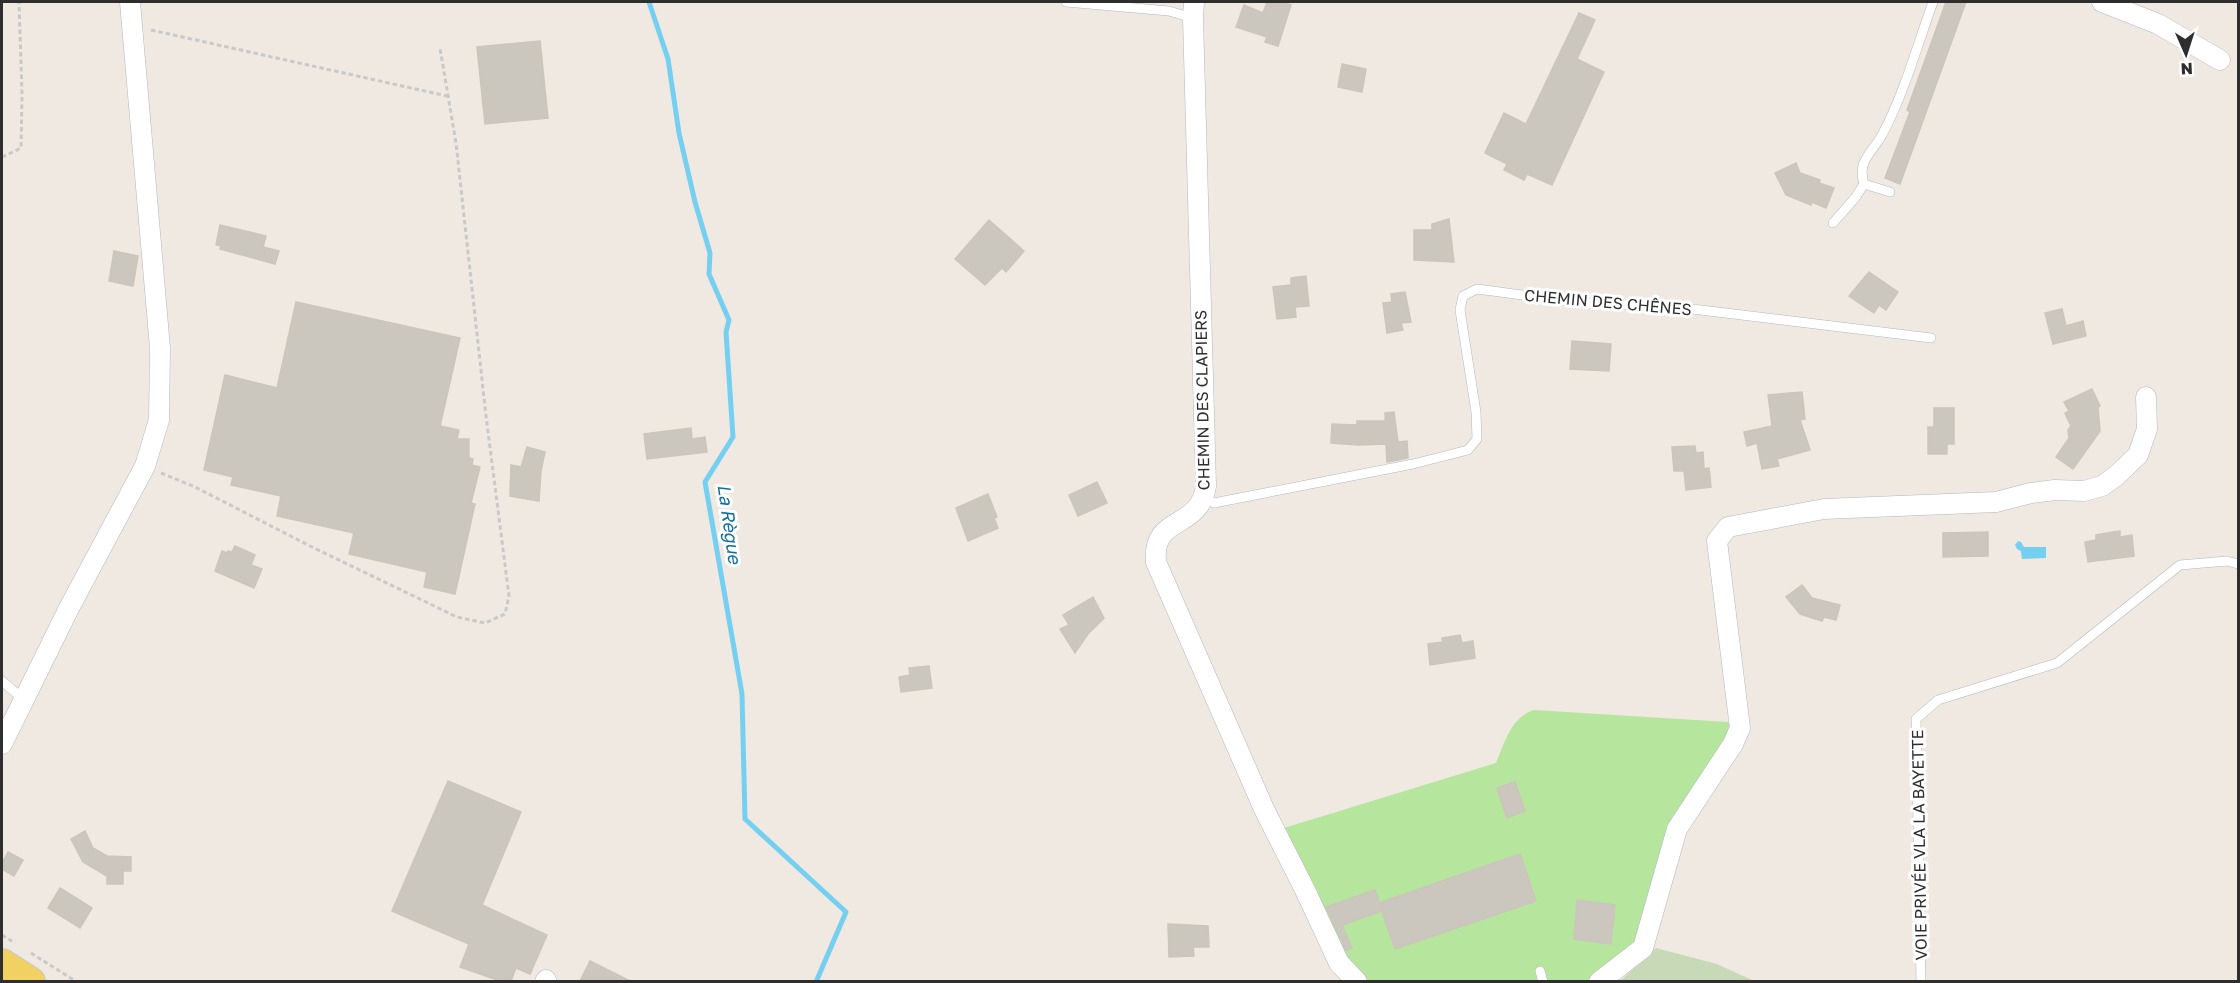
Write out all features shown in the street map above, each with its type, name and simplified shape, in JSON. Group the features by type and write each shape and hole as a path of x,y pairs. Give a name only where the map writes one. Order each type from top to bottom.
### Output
{"main road":[{"path":"2,964 30,981"}],"street":[{"path":"2,744 69,608 145,466 159,420 160,348 130,2"},
{"path":"2102,2 2158,24 2220,60"},
{"name":"CHEMIN DES CLAPIERS","path":"1193,10 1206,486 1199,508 1160,536 1155,549 1156,562 1264,809 1339,963 1357,981"},
{"path":"1599,981 1643,948 1677,829 1733,744 1740,728 1717,541 1728,527 1824,509 1996,502 2031,493 2093,489 2116,476 2138,455 2146,429 2146,397"}],"lane":[{"path":"1066,2 1193,10"},
{"path":"1864,184 1860,173 1863,161 1881,137 1891,116 1933,2"},
{"path":"1864,184 1890,192"},
{"path":"1833,223 1864,184"},
{"name":"CHEMIN DES CHÊNES","path":"1204,498 1214,503 1413,464 1468,450 1477,439 1476,412 1460,310 1463,296 1476,289 1583,303 1677,308 1931,338"},
{"name":"VOIE PRIVÉE VLA LA BAYETTE","path":"1921,981 1916,719 1938,700 2057,663 2180,565 2227,561 2238,564"},
{"path":"2,681 23,699"},
{"path":"1540,971 1543,981"}],"path":[{"path":"2,157 21,148 19,2"},
{"path":"131,26 447,96"},
{"path":"145,466 195,487 457,617 485,623 505,614 509,596 486,416 456,143 441,48"},
{"path":"2,934 76,981"}],"green space":[{"path":"1534,710 1728,722 1739,745 1679,834 1655,926 1611,981 1371,982 1354,974 1284,828 1496,763 1514,724 1526,713"},
{"path":"1656,948 1717,964 1754,981 1619,982"}],"water":[{"path":"2018,541 2024,547 2046,547 2046,558 2022,559 2021,551 2015,545"}],"building":[{"path":"1267,2 1282,2 1291,5 1278,46 1265,42 1267,37 1236,27 1244,5 1263,13"},
{"path":"1946,2 1966,2 1900,184 1885,178 1910,112 1907,110"},
{"path":"1579,13 1595,20 1577,59 1604,72 1552,185 1527,174 1524,180 1504,170 1507,164 1485,153 1504,113 1526,124"},
{"path":"540,41 548,118 485,124 477,47"},
{"path":"1342,64 1366,69 1362,92 1338,87"},
{"path":"1796,163 1800,173 1834,188 1826,208 1786,195 1775,173"},
{"path":"1449,219 1454,262 1414,260 1414,230 1432,230 1432,224"},
{"path":"989,220 1024,251 1006,272 1002,268 985,285 955,259"},
{"path":"220,225 266,236 263,247 279,251 275,264 220,249 221,246 216,245"},
{"path":"114,251 138,256 133,286 109,281"},
{"path":"1869,272 1898,292 1886,310 1879,305 1874,313 1849,296"},
{"path":"1306,276 1309,306 1295,307 1296,317 1277,319 1273,287 1291,285 1291,278"},
{"path":"1405,292 1411,322 1401,323 1403,330 1387,333 1383,303 1392,302 1391,294"},
{"path":"296,302 460,338 440,426 459,430 457,439 469,439 469,458 473,459 472,465 480,467 471,503 475,504 455,594 424,587 427,572 349,554 354,533 277,516 281,496 231,485 233,477 204,470 225,375 277,388"},
{"path":"2062,309 2066,326 2083,321 2086,336 2053,344 2045,313"},
{"path":"1572,341 1611,344 1609,371 1570,369"},
{"path":"2092,389 2100,406 2098,407 2100,431 2073,469 2056,457 2069,438 2068,430 2071,426 2065,413 2069,411 2064,402"},
{"path":"1802,392 1805,419 1800,420 1810,450 1777,459 1779,466 1762,469 1757,443 1747,446 1744,432 1772,426 1768,395"},
{"path":"1934,408 1954,408 1954,444 1947,444 1947,454 1928,454 1928,427 1934,427"},
{"path":"1394,412 1398,442 1407,441 1408,458 1387,462 1386,444 1331,443 1332,424 1357,425 1357,421 1385,421 1386,433 1385,413"},
{"path":"691,428 692,439 705,437 707,452 647,459 644,434"},
{"path":"1695,446 1696,453 1703,452 1704,469 1709,468 1711,487 1686,490 1684,471 1674,471 1672,447"},
{"path":"527,447 545,452 539,501 510,496 511,465 521,467"},
{"path":"1097,482 1107,503 1078,516 1069,495"},
{"path":"988,494 997,517 994,518 998,528 968,541 956,508"},
{"path":"2120,531 2120,537 2132,535 2134,556 2088,562 2085,542 2096,540 2096,535"},
{"path":"1988,532 1988,556 1943,557 1943,533"},
{"path":"235,546 255,555 251,565 262,569 254,588 215,571 222,551 232,552"},
{"path":"1802,585 1812,598 1840,605 1836,620 1824,617 1822,621 1800,614 1786,597"},
{"path":"1093,597 1104,618 1088,634 1075,653 1060,629 1069,625 1063,615"},
{"path":"1460,635 1462,643 1473,641 1475,658 1430,665 1428,644 1443,642 1442,638"},
{"path":"929,666 932,688 901,692 899,677 910,675 909,668"},
{"path":"448,781 521,812 482,905 547,935 530,974 516,968 511,981 500,981 460,967 469,944 392,911"},
{"path":"1515,782 1525,811 1507,818 1497,788"},
{"path":"85,831 93,848 107,856 131,857 131,871 123,871 123,884 107,884 107,876 83,862 71,839"},
{"path":"8,852 23,860 14,876 2,869 2,863"},
{"path":"1520,854 1536,901 1395,949 1379,903"},
{"path":"60,888 92,908 80,928 48,908"},
{"path":"1375,890 1382,911 1342,925 1352,948 1346,950 1326,907"},
{"path":"1577,900 1615,905 1611,944 1574,939"},
{"path":"1168,924 1208,926 1209,947 1193,947 1194,956 1169,957"},
{"path":"590,961 630,981 580,981"}],"waterway":[{"name":"La Règue","path":"649,2 668,59 679,133 710,253 709,274 729,320 726,332 733,437 705,482 742,694 745,819 846,912 816,982"}]}
